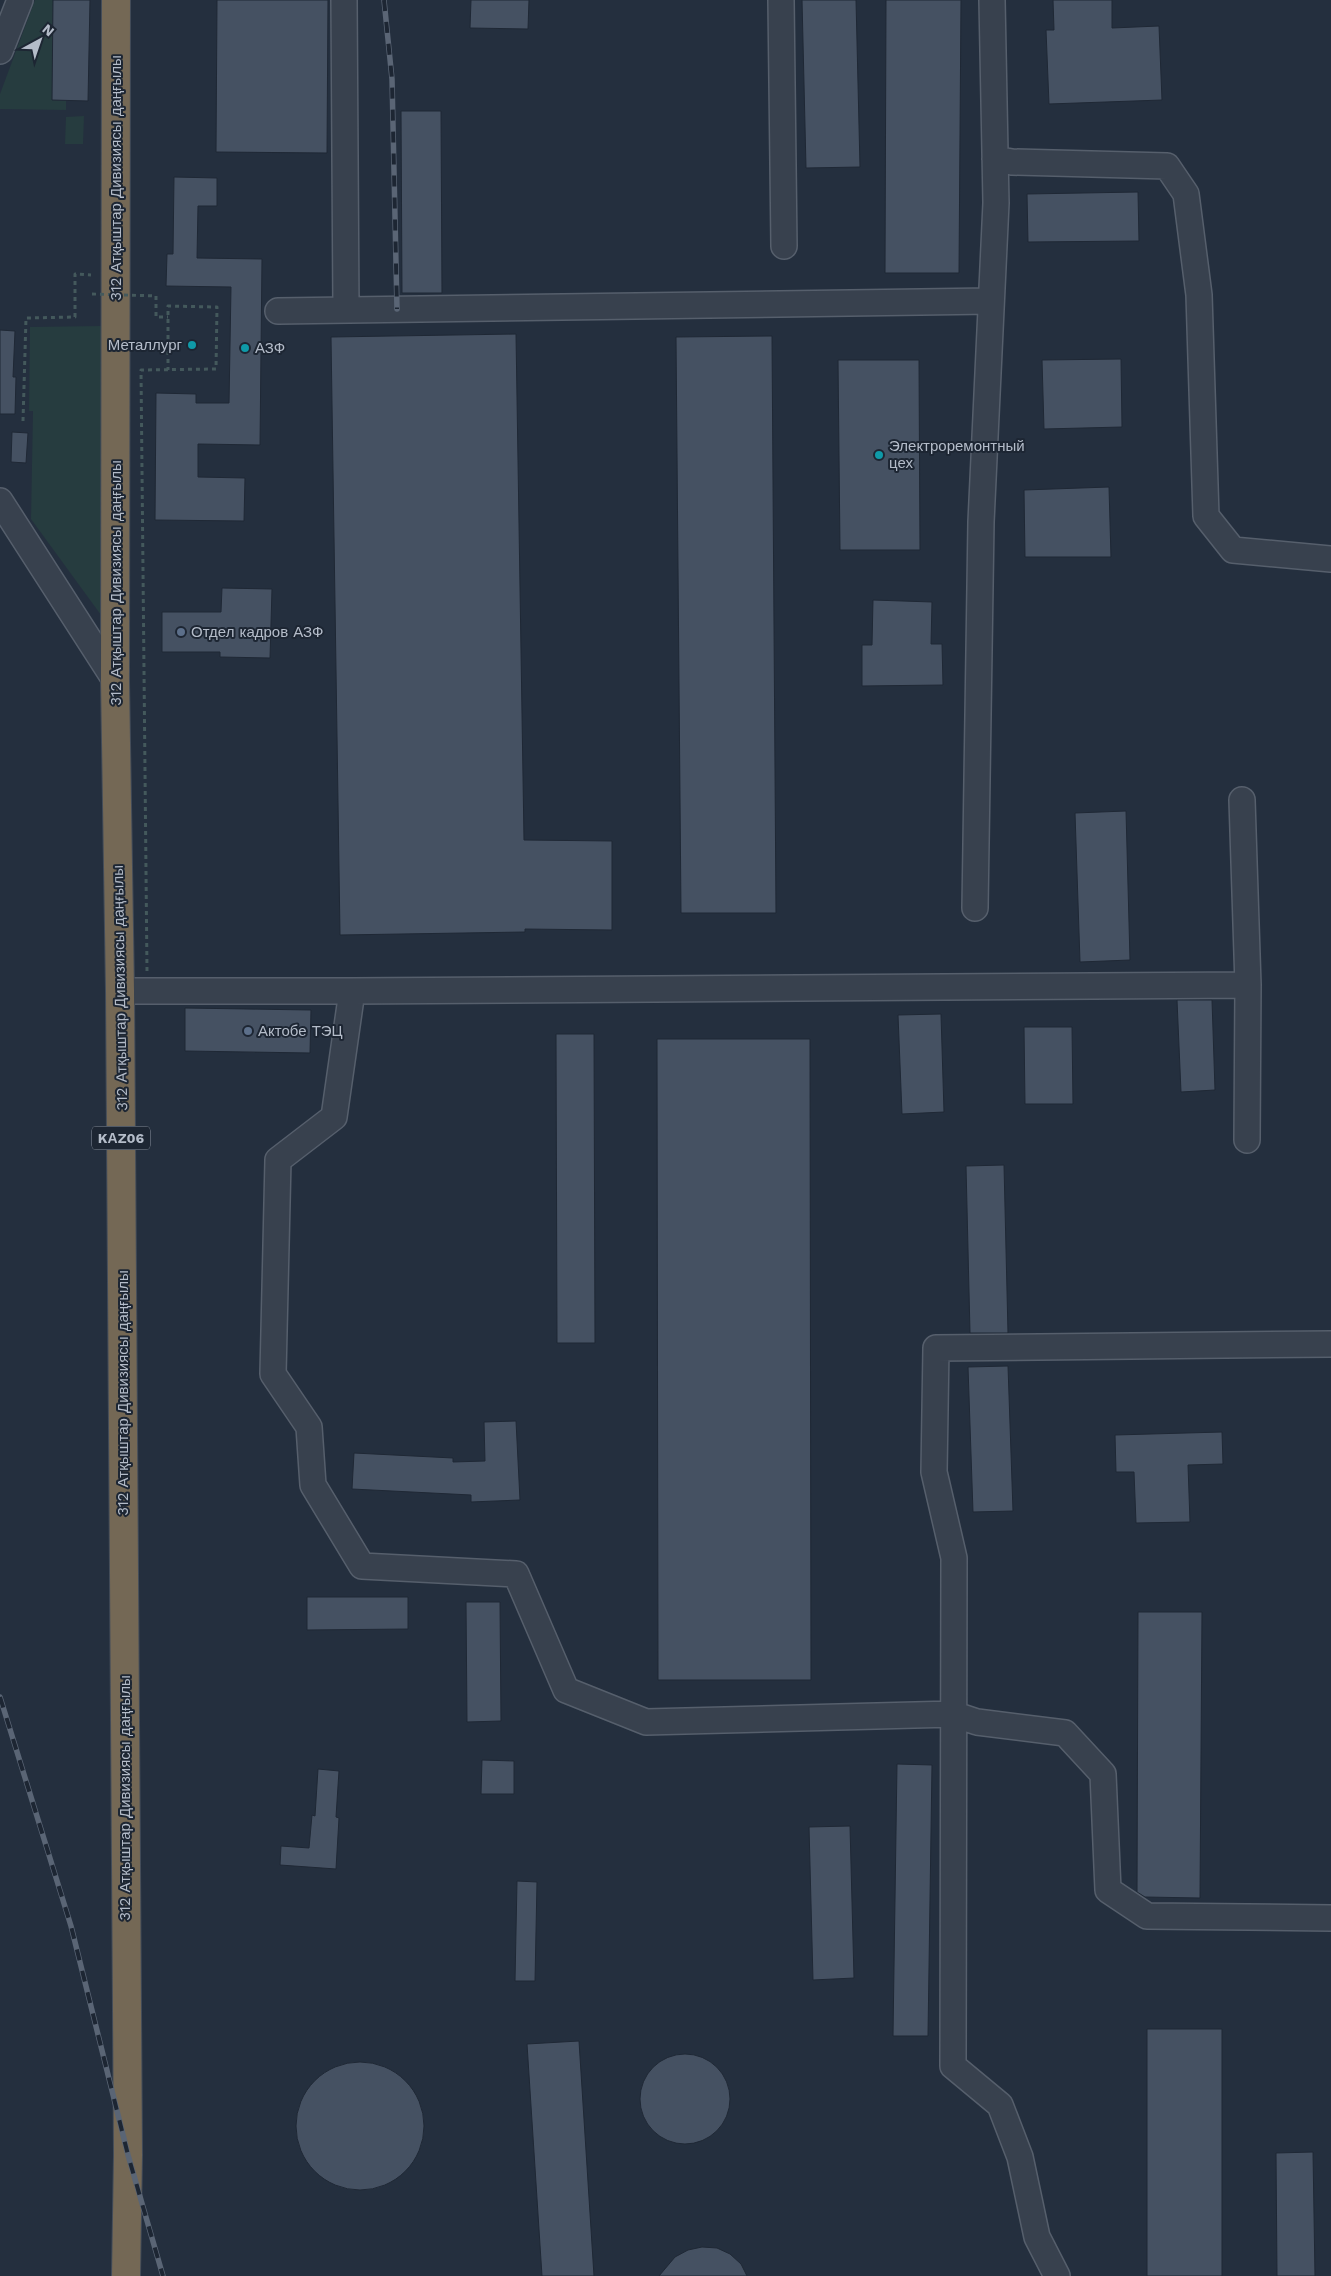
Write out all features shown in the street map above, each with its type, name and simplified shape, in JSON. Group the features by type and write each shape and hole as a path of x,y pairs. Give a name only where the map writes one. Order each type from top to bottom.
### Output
{"highway":[{"name":"312 Атқыштар Дивизиясы даңғылы","path":"116,0 115,680 120,991 128,2155 126,2276"}],"lane":[{"path":"0,51 20,0"},
{"path":"344,0 346,310"},
{"path":"781,0 784,246"},
{"path":"975,908 981,522 996,203 992,0"},
{"path":"995,159 1012,162 1167,166 1186,194 1199,295 1206,516 1232,550 1331,559"},
{"path":"278,311 991,301"},
{"path":"0,501 115,680"},
{"path":"1242,800 1248,985 1247,1140"},
{"path":"120,991 1248,985"},
{"path":"352,991 334,1117 278,1160 273,1374 309,1427 313,1485 362,1566 516,1574 566,1690 646,1722 953,1714 977,1722 1065,1733 1103,1774 1108,1890 1147,1916 1331,1918"},
{"path":"1057,2276 1037,2237 1020,2157 1000,2105 953,2066 954,1558 934,1472 936,1348 1331,1344"}],"path":[{"path":"23,422 26,318 75,317 76,274 91,274"},
{"path":"92,294 156,296 156,317 168,317"},
{"path":"148,991 141,370 168,370 216,370 217,307 168,306 168,370"}],"green space":[{"path":"35,0 53,0 52,100 66,101 66,110 0,109 0,94"},
{"path":"84,116 83,144 65,144 66,117"},
{"path":"102,326 101,615 31,519 33,411 29,411 30,327"}],"building":[{"path":"53,0 90,0 88,101 52,100"},
{"path":"217,0 328,0 327,153 216,152"},
{"path":"471,0 529,0 528,29 470,28"},
{"path":"802,0 856,0 860,167 806,168"},
{"path":"886,0 961,0 959,273 885,273"},
{"path":"1053,0 1112,0 1112,28 1159,26 1162,100 1049,104 1046,30 1054,30"},
{"path":"401,111 441,111 442,293 402,293"},
{"name":"АЗФ","path":"174,177 217,178 217,206 198,206 197,258 262,259 260,445 198,444 198,477 245,478 244,521 155,520 156,393 196,394 196,403 229,403 231,287 166,286 167,254 173,254"},
{"path":"1138,192 1139,241 1028,242 1027,194"},
{"path":"0,330 15,331 13,377 16,377 15,414 0,414"},
{"path":"516,334 524,840 612,841 612,930 525,929 525,932 340,935 331,337"},
{"path":"772,336 776,913 681,913 676,337"},
{"path":"1121,359 1122,427 1044,429 1042,360"},
{"name":"Электроремонтный цех","path":"838,360 919,360 920,550 840,550"},
{"path":"12,432 28,433 26,463 11,462"},
{"path":"1109,487 1111,557 1025,557 1024,490"},
{"path":"222,588 272,589 270,658 220,657 220,652 162,652 162,612 221,612"},
{"path":"873,600 932,602 931,644 942,644 943,685 862,686 862,645 872,645"},
{"path":"1126,811 1130,960 1080,962 1075,813"},
{"path":"1177,1000 1212,1000 1215,1090 1181,1092"},
{"name":"Актобе ТЭЦ","path":"185,1008 311,1010 310,1053 185,1051"},
{"path":"941,1014 944,1112 902,1114 898,1015"},
{"path":"1024,1027 1072,1027 1073,1104 1025,1104"},
{"path":"556,1034 594,1034 595,1343 557,1343"},
{"path":"657,1039 810,1039 811,1680 658,1680"},
{"path":"1004,1165 1008,1333 970,1333 966,1166"},
{"path":"1008,1366 1013,1511 973,1512 968,1367"},
{"path":"516,1421 520,1500 471,1502 471,1495 352,1489 354,1453 453,1458 453,1462 485,1461 484,1422"},
{"path":"1222,1432 1223,1464 1188,1465 1190,1522 1136,1523 1134,1472 1116,1472 1115,1435"},
{"path":"307,1597 408,1597 408,1629 307,1630"},
{"path":"466,1602 500,1602 501,1721 467,1722"},
{"path":"1138,1612 1202,1612 1200,1898 1145,1897 1137,1892"},
{"path":"482,1760 514,1761 514,1794 481,1794"},
{"path":"897,1764 932,1765 928,2036 893,2036"},
{"path":"318,1769 339,1771 336,1817 339,1818 336,1869 280,1865 281,1846 309,1848 312,1815 315,1816"},
{"path":"850,1826 854,1978 813,1980 809,1827"},
{"path":"517,1881 537,1882 535,1981 515,1981"},
{"path":"1147,2029 1222,2029 1222,2276 1147,2276"},
{"path":"579,2041 594,2276 542,2276 527,2044"},
{"path":"685,2054 702,2057 717,2067 727,2082 730,2099 727,2116 717,2131 702,2141 685,2144 668,2141 653,2131 643,2116 640,2099 643,2082 653,2067 668,2057"},
{"path":"360,2062 373,2063 385,2067 405,2081 419,2101 423,2113 423,2139 419,2151 405,2171 385,2185 373,2189 360,2190 347,2189 335,2185 315,2171 301,2151 297,2139 296,2126 297,2113 301,2101 315,2081 335,2067 347,2063"},
{"path":"1313,2152 1315,2276 1277,2276 1276,2153"},
{"path":"702,2247 717,2248 730,2254 741,2264 747,2276 659,2276 675,2257 688,2250"}],"railway":[{"path":"384,0 392,79 397,309"},
{"path":"0,1697 71,1926 128,2155 163,2276"}],"place":[{"name":"Металлург","path":"192,345"},
{"name":"АЗФ","path":"245,348"},
{"name":"Электроремонтный цех","path":"879,455"},
{"name":"Отдел кадров АЗФ","path":"181,632"},
{"name":"Актобе ТЭЦ","path":"248,1031"}]}
